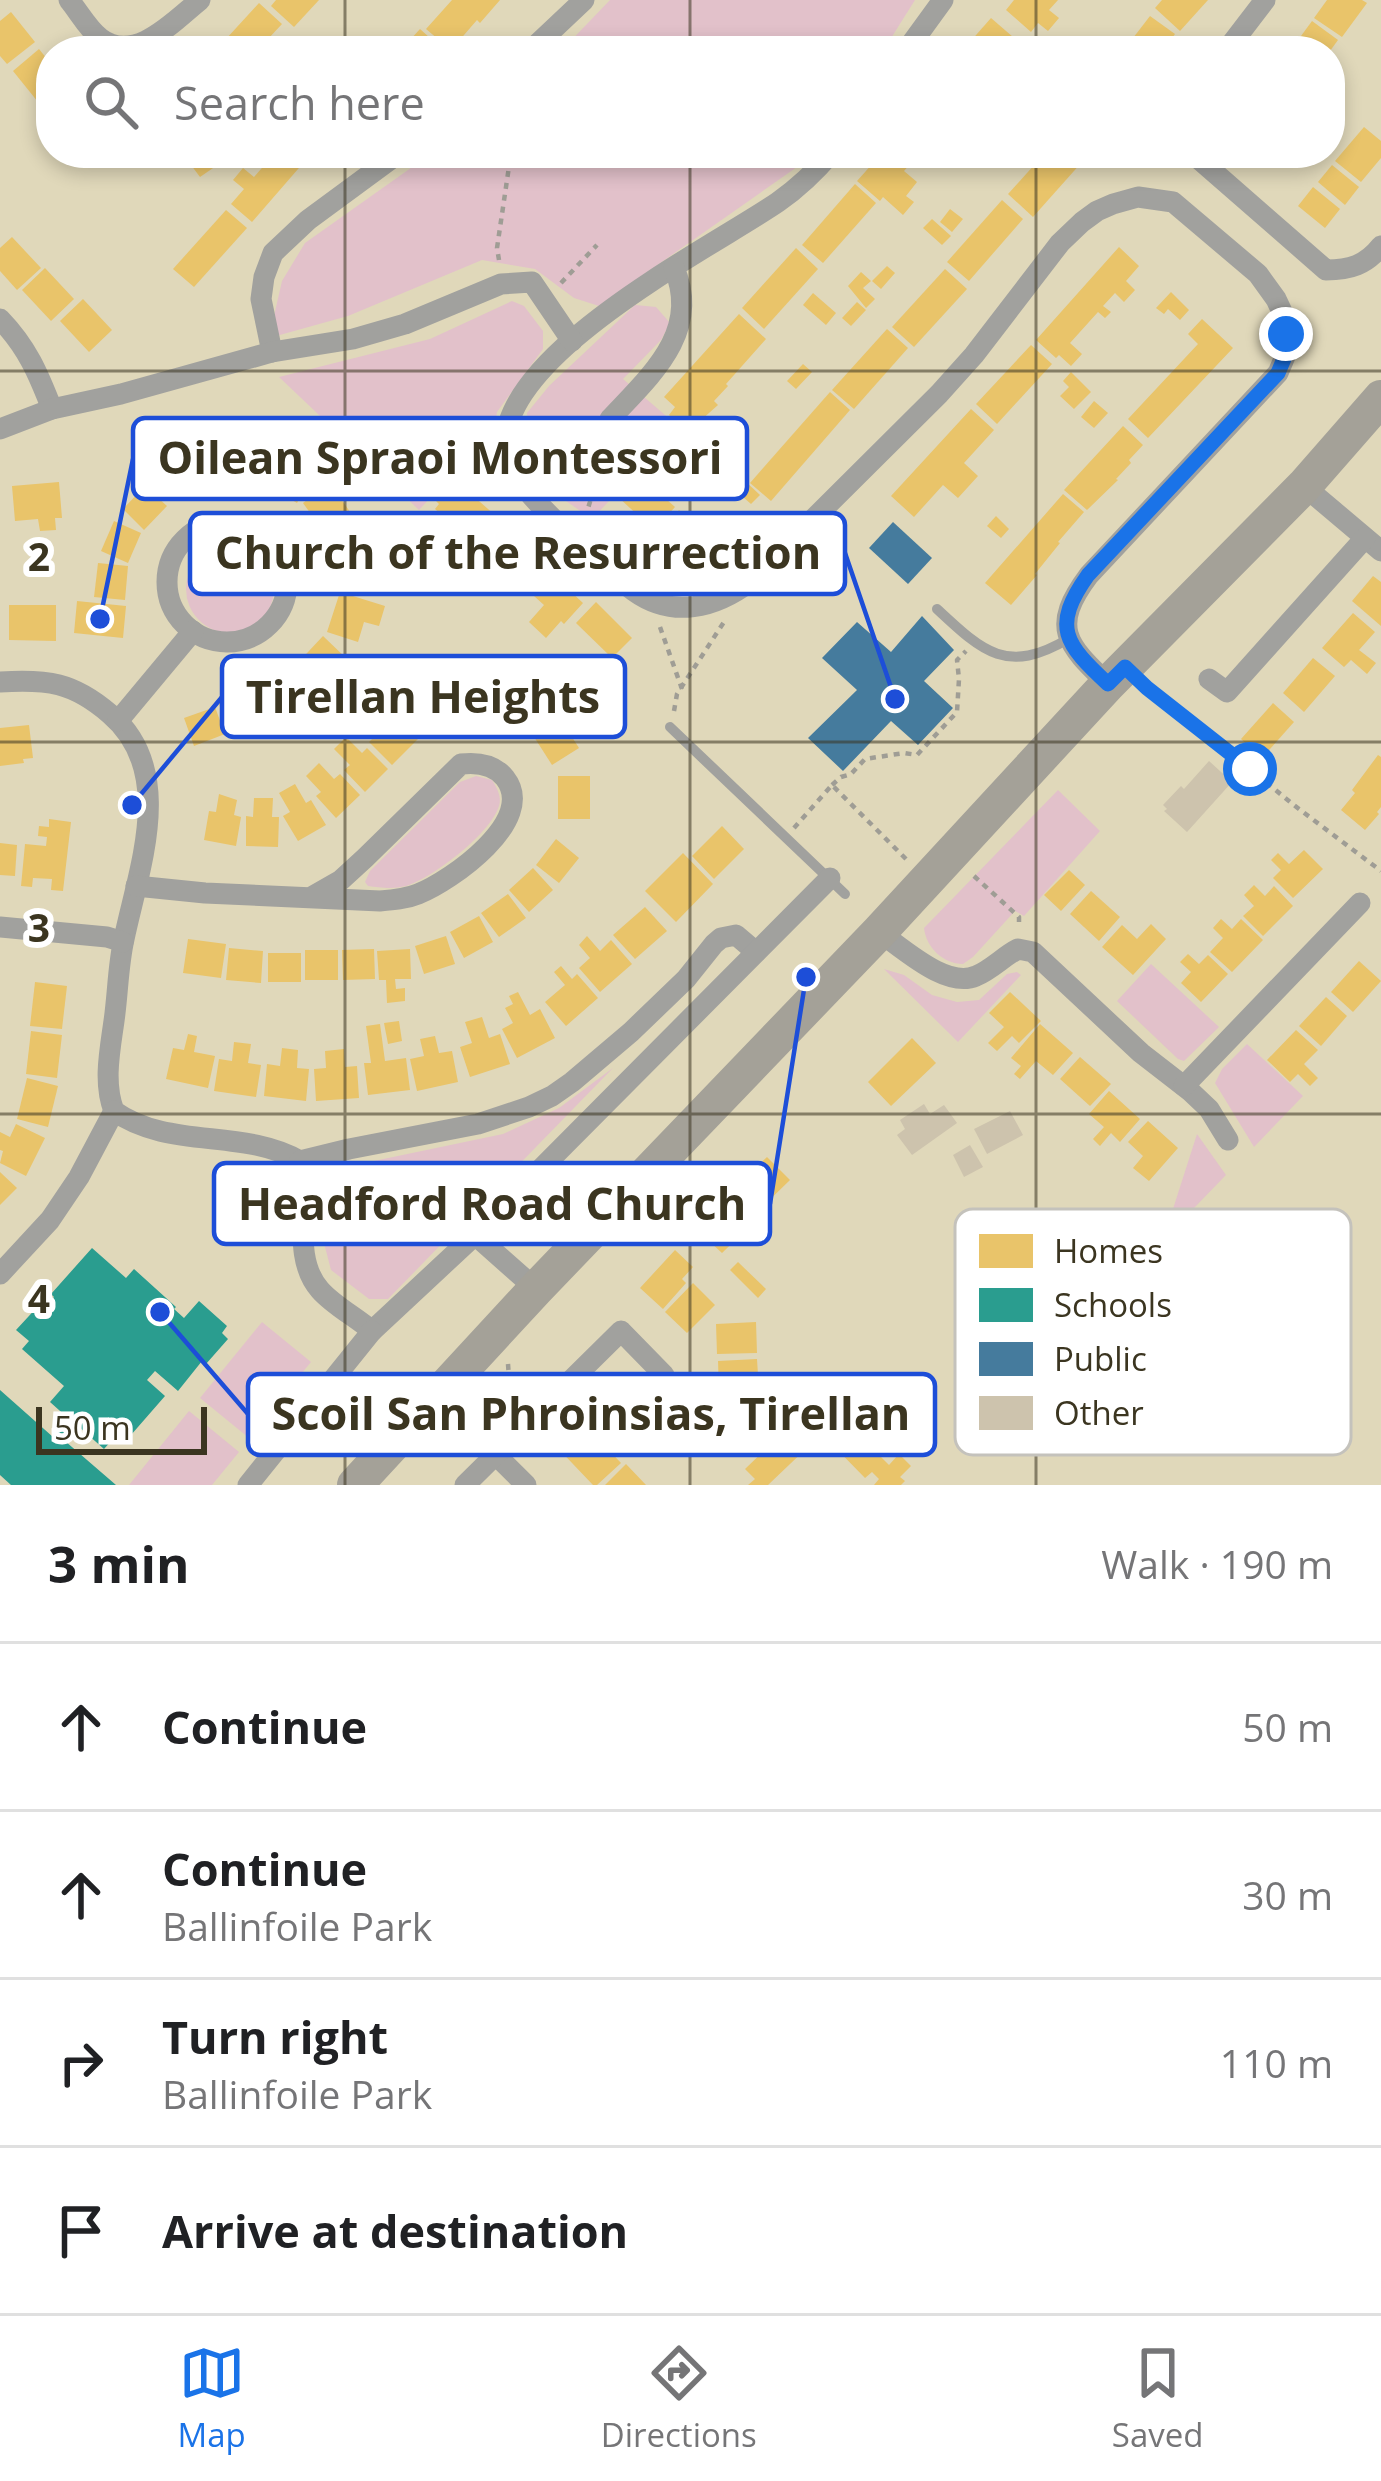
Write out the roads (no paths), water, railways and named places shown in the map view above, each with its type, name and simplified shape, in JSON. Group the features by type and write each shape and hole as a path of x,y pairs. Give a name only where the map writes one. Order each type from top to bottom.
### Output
{"main road":[{"path":"355,1485 1116,675 1304,487 1381,398"}],"street":[{"path":"69,0 97,36"},
{"path":"152,36 200,0"},
{"path":"546,36 584,0"},
{"path":"917,36 943,0"},
{"path":"1237,36 1265,0"},
{"path":"272,352 261,299 273,254 308,220 379,168"},
{"path":"818,168 787,196 624,299 572,341 512,410 506,429 512,472 635,592 661,607 692,608 718,601 751,581 939,394 1082,222 1097,211 1138,197 1173,202 1268,286 1284,316 1286,354 1278,373 1088,575 1070,602 1068,639 1085,663 1116,675"},
{"path":"1209,168 1326,270 1347,270 1371,259 1381,246"},
{"path":"610,419 674,344 682,307 674,268"},
{"path":"0,429 52,409 272,352 405,325 501,284 532,282 572,341"},
{"path":"0,319 21,340 52,409"},
{"path":"1209,679 1226,692 1373,544 1304,487"},
{"path":"231,522 267,536 287,571 287,591 268,627 231,642 211,640 193,631 170,600 167,581 170,562 180,545 194,531 231,522"},
{"path":"118,721 193,631"},
{"path":"0,682 45,681 93,699 135,743 147,776 148,816 123,942 109,1072 114,1111 140,1127 254,1145 300,1161 478,1124 529,1108 572,1082 686,979 721,938 744,938 756,952"},
{"path":"136,886 380,902 417,894 446,880 496,836 514,802 504,777 490,766 461,764 365,858 313,896"},
{"path":"248,1485 372,1331 475,1235 756,952 838,886"},
{"path":"1184,1086 1360,902"},
{"path":"0,927 123,942"},
{"path":"879,932 944,976 957,979 974,977 1018,949 1033,952 1209,1109 1228,1140"},
{"path":"0,1274 50,1220 114,1111"},
{"path":"300,1161 305,1249 312,1279 323,1294 372,1331"},
{"path":"475,1235 536,1289"},
{"path":"464,1485 621,1331 664,1376"},
{"path":"495,1454 526,1485"}],"lane":[{"path":"937,609 974,643 1006,656 1025,658 1068,639"},
{"path":"670,727 838,886"}],"place":[{"name":"Oilean Spraoi Montessori","path":"100,619"},
{"name":"Church of the Resurrection","path":"895,699"},
{"name":"Tirellan Heights","path":"132,805"},
{"name":"Headford Road Church","path":"806,977"},
{"name":"Scoil San Phroinsias, Tirellan","path":"160,1312"}]}
